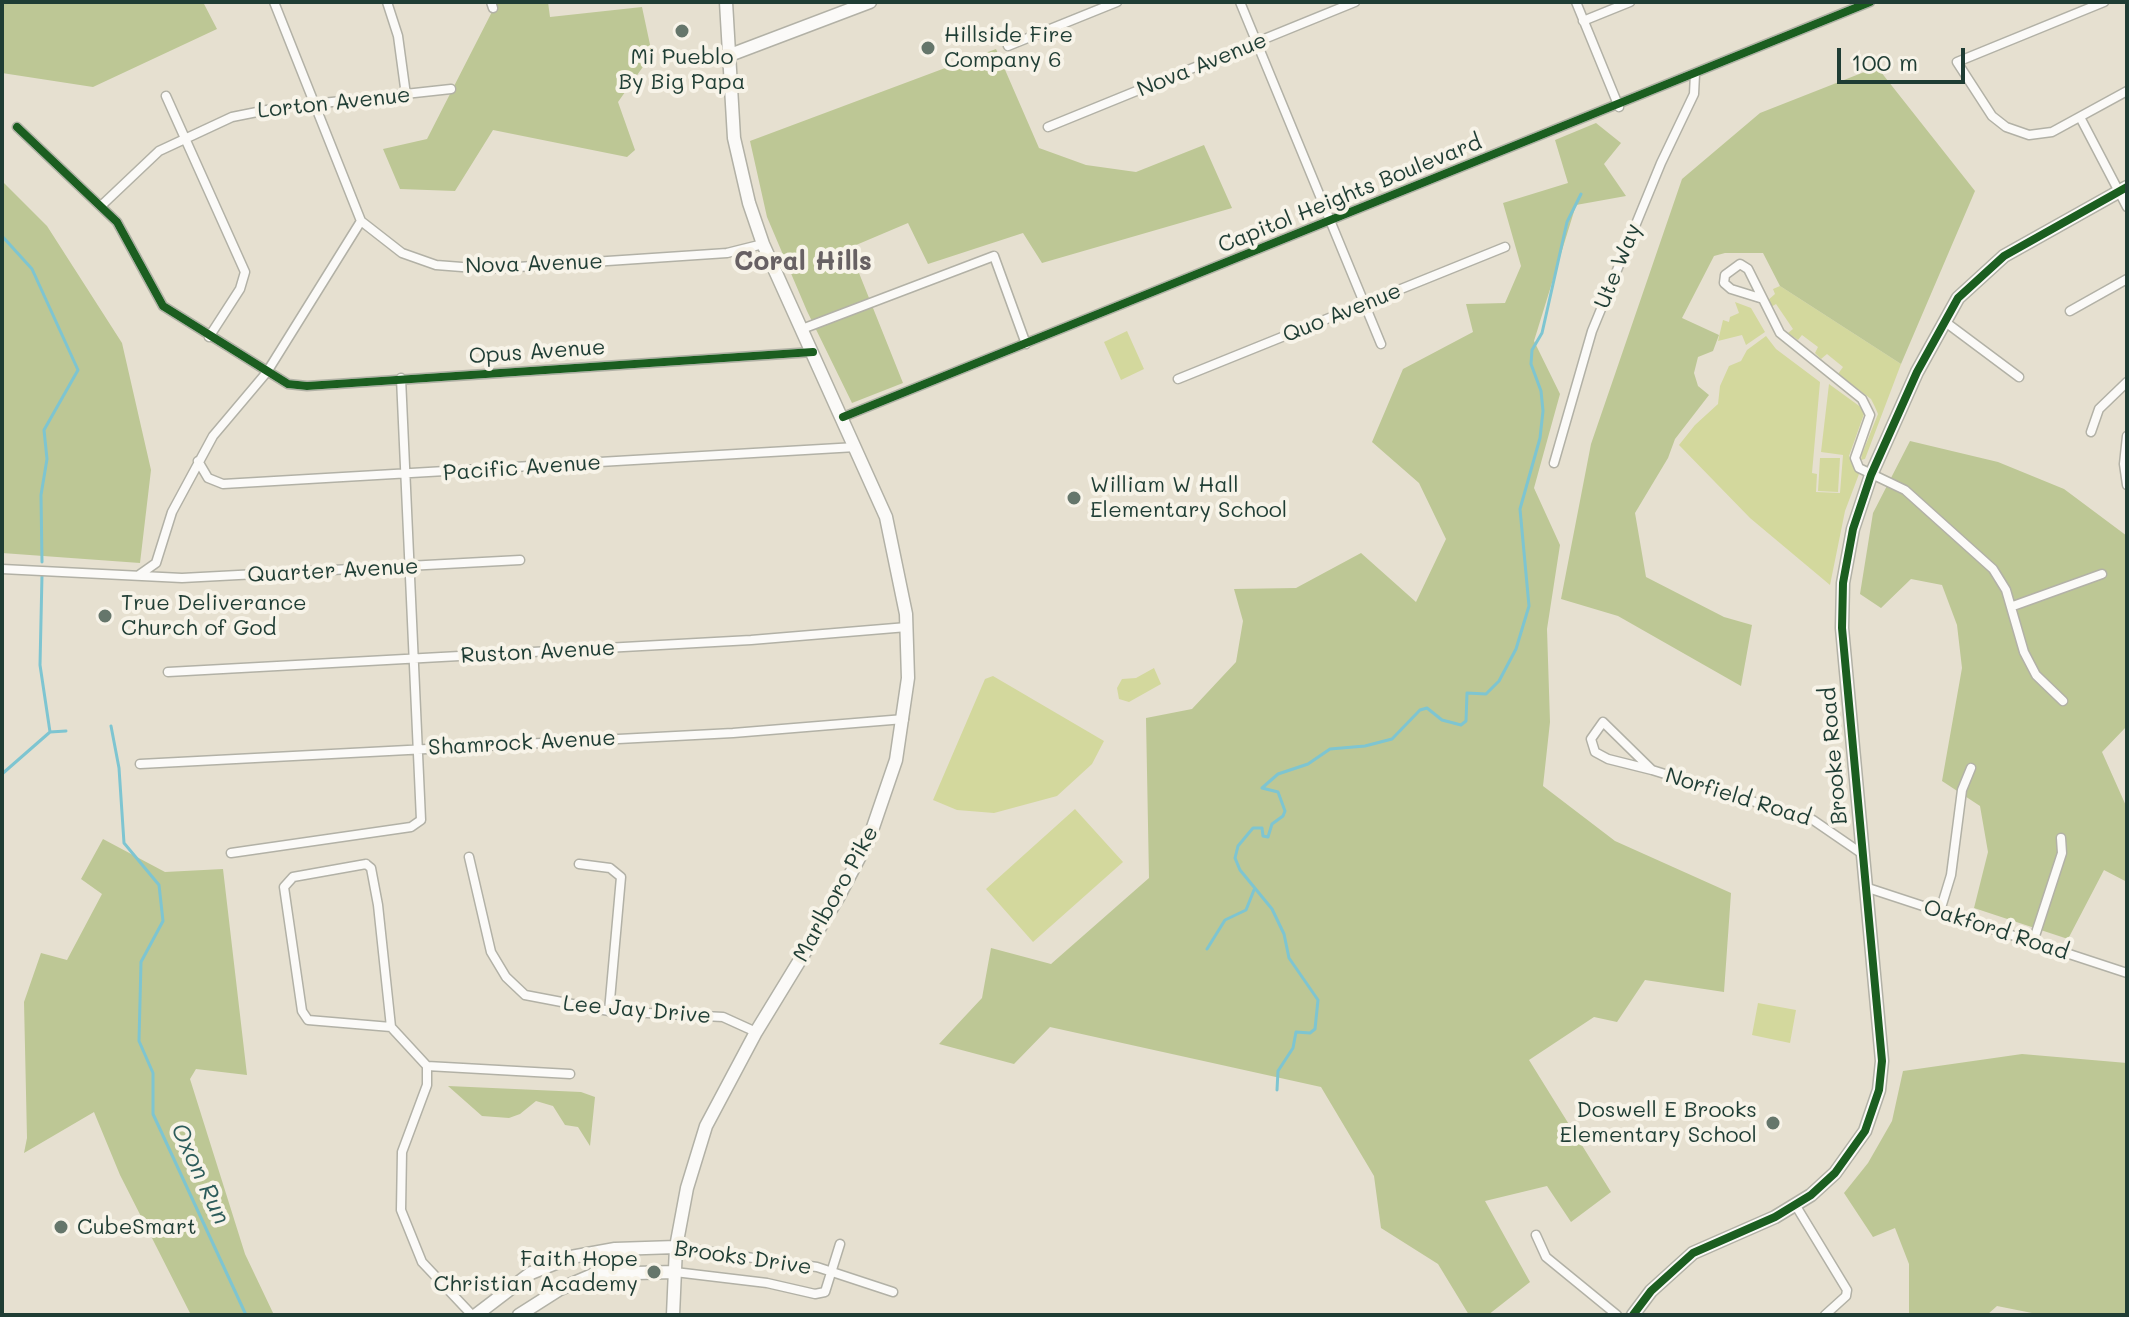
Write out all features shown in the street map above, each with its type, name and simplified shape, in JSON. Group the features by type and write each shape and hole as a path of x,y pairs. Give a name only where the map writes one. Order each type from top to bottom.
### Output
{"street":[{"name":"Nova Avenue","path":"274,2 361,221 390,247 417,260 464,268 727,253 763,244"},
{"path":"387,2 398,36 406,95"},
{"name":"Marlboro Pike","path":"673,1315 676,1247 687,1188 706,1126 756,1032 864,849 888,788 904,719 907,627 892,537 857,447 763,244 734,138 726,2"},
{"path":"730,55 870,2"},
{"path":"1008,46 1117,2"},
{"path":"1240,2 1362,305 1381,344"},
{"name":"Nova Avenue","path":"1048,127 1355,2"},
{"path":"1576,2 1619,107"},
{"path":"1583,21 1630,2"},
{"name":"Capitol Heights Boulevard","path":"843,417 1619,107 1870,2"},
{"path":"2104,2 1957,62 1986,110 2006,127 2038,136 2081,119 2127,91"},
{"name":"Ute Way","path":"1554,463 1592,331 1661,163 1694,94 1695,74"},
{"name":"Lorton Avenue","path":"102,205 159,151 243,114 314,103 451,89"},
{"path":"166,96 245,272 240,289 209,337"},
{"path":"2081,119 2123,189 2127,207"},
{"name":"Opus Avenue","path":"17,127 102,205 123,231 159,302 281,381 300,386 813,352"},
{"name":"Brooke Road","path":"1633,1315 1651,1291 1693,1253 1796,1206 1835,1173 1857,1145 1879,1090 1881,1040 1861,853 1841,599 1846,559 1871,475 1944,321 1966,289 1991,265 2123,189"},
{"path":"136,576 156,563 172,512 223,420 267,372 361,221"},
{"name":"Quo Avenue","path":"1178,379 1505,247"},
{"path":"802,329 994,256 1026,344"},
{"path":"1760,298 1731,289 1724,283 1725,275 1740,264 1758,286 1760,298 1780,333 1868,407 1870,415 1855,458 1859,468 1905,490 1975,549 1993,569 2013,606 2016,629 2036,675 2063,701"},
{"path":"2070,311 2127,279"},
{"path":"1944,321 2019,377"},
{"path":"231,853 415,826 421,819 401,378"},
{"path":"2091,432 2097,412 2127,382"},
{"path":"2127,436 2124,464 2127,485"},
{"name":"Pacific Avenue","path":"198,461 208,478 223,484 857,447"},
{"name":"Quarter Avenue","path":"2,569 220,577 520,560"},
{"path":"2013,606 2102,574"},
{"name":"Ruston Avenue","path":"168,672 907,627"},
{"name":"Shamrock Avenue","path":"140,764 733,733 904,719"},
{"name":"Norfield Road","path":"1652,770 1603,722 1591,739 1595,752 1608,759 1813,820 1861,853"},
{"path":"1940,911 1951,875 1962,790 1971,768"},
{"path":"2033,942 2062,853 2061,838"},
{"name":"Lee Jay Drive","path":"469,857 491,952 516,988 535,998 609,1011 717,1016 756,1032"},
{"path":"391,1027 308,1020 303,1014 283,888 293,877 366,864 371,868 391,1027 427,1066 427,1085 402,1152 401,1210 422,1262 474,1315"},
{"path":"579,864 610,868 621,877 609,1011"},
{"name":"Oakford Road","path":"1865,887 2127,973"},
{"path":"427,1066 570,1074"},
{"path":"1796,1206 1847,1290 1846,1296 1825,1315"},
{"path":"1536,1235 1546,1257 1617,1315"},
{"path":"840,1244 830,1271 893,1292"},
{"name":"Brooks Drive","path":"474,1315 531,1273 571,1257 615,1249 676,1247 788,1261 830,1271 825,1292 815,1294 767,1283 675,1272 595,1274 560,1289 519,1315"}],"green space":[{"path":"2,2 203,2 217,29 93,87 2,73"},
{"path":"497,2 548,2 550,17 642,7 652,54 618,102 635,150 627,157 493,130 455,191 400,189 383,149 427,139"},
{"path":"996,49 1039,148 1086,165 1136,172 1204,145 1232,208 1042,263 1023,233 928,264 908,223 849,248 903,383 852,403 807,311 767,217 750,141"},
{"path":"1877,67 1975,191 1901,364 1780,286 1763,253 1714,256 1682,318 1719,335 1713,351 1698,357 1694,373 1698,386 1709,395 1675,439 1668,458 1635,513 1646,577 1724,617 1752,625 1741,686 1618,616 1561,599 1591,444 1682,179 1760,113"},
{"path":"1596,123 1621,143 1604,164 1626,196 1576,205 1534,341 1560,394 1534,488 1560,545 1547,629 1550,722 1543,786 1615,841 1731,893 1724,992 1645,980 1617,1022 1594,1017 1529,1060 1611,1192 1571,1222 1547,1186 1485,1201 1530,1282 1488,1315 1469,1315 1438,1264 1381,1228 1374,1176 1321,1087 1050,1027 1014,1064 939,1044 982,998 991,948 1051,964 1149,878 1146,718 1192,709 1236,662 1243,621 1234,589 1296,588 1361,553 1416,602 1446,539 1419,483 1372,442 1403,369 1473,332 1466,304 1505,303 1521,266 1503,203 1568,183 1555,140"},
{"path":"2,181 47,226 122,343 151,470 140,563 2,553"},
{"path":"1780,286 1901,364 1865,459 1861,460 1862,454 1878,414 1875,407 1871,399 1838,374 1843,367 1827,354 1821,359 1815,353 1818,347 1802,335 1798,340 1788,333 1793,329 1776,304 1771,307 1767,301 1775,294 1773,289"},
{"path":"1735,302 1751,308 1765,332 1746,345 1742,335 1718,341 1723,320 1729,322 1730,317 1739,313"},
{"path":"1127,331 1144,369 1121,380 1104,342"},
{"path":"1766,336 1776,349 1820,382 1812,473 1817,474 1816,492 1840,493 1843,455 1821,452 1829,384 1862,408 1864,414 1849,456 1859,474 1845,511 1830,585 1750,518 1679,445 1718,404 1720,386 1729,366 1741,361 1747,350"},
{"path":"1910,441 1998,462 2064,489 2127,536 2127,726 2102,752 2127,808 2127,882 2104,870 2068,939 1974,908 1988,852 1980,806 1942,781 1962,668 1957,625 1942,585 1911,579 1881,608 1860,594 1873,513"},
{"path":"1820,458 1840,458 1838,492 1818,491"},
{"path":"1154,668 1161,684 1129,702 1119,699 1117,688 1122,679 1136,678"},
{"path":"993,676 1104,741 1092,764 1057,796 994,813 957,810 933,800 985,679"},
{"path":"1075,809 1123,862 1033,942 986,889"},
{"path":"103,839 165,872 223,869 247,1075 196,1069 190,1079 245,1254 274,1315 191,1315 120,1175 94,1112 24,1153 27,1138 24,1002 41,953 67,960 102,894 81,879"},
{"path":"1758,1003 1796,1010 1790,1043 1752,1035"},
{"path":"2022,1054 2127,1063 2127,1315 2042,1315 1997,1306 1987,1315 1909,1315 1909,1264 1895,1228 1873,1237 1844,1193 1868,1163 1892,1121 1903,1071"},
{"path":"448,1086 581,1092 595,1097 590,1146 578,1127 565,1125 553,1106 536,1101 520,1114 509,1118 482,1116"}],"waterway":[{"path":"1277,1090 1278,1071 1293,1048 1296,1032 1310,1033 1315,1029 1318,1000 1289,958 1284,934 1272,909 1240,870 1235,858 1238,846 1253,828 1262,828 1263,836 1268,837 1272,824 1283,816 1285,811 1278,792 1262,788 1278,774 1308,764 1330,749 1365,746 1392,739 1420,710 1427,708 1442,720 1461,725 1466,721 1467,693 1486,694 1499,681 1516,649 1529,606 1520,509 1540,438 1543,411 1541,391 1531,364 1532,350 1542,333 1567,222 1581,194"},
{"name":"Oxon Run","path":"2,236 32,269 78,370 44,430 47,459 41,495 42,562"},
{"name":"Oxon Run","path":"2,774 50,732 40,665 42,575"},
{"name":"Oxon Run","path":"111,726 119,768 124,843 159,885 163,921 141,962 139,1041 153,1073 153,1114 246,1315"},
{"name":"Oxon Run","path":"50,732 66,731"},
{"path":"1207,949 1225,920 1246,910 1254,890"}],"cycle path":[{"path":"843,417 1870,2"},
{"path":"17,127 117,222 163,306 288,384 307,386 813,352"},
{"path":"1633,1315 1651,1291 1693,1253 1775,1217 1811,1195 1835,1173 1865,1131 1879,1090 1882,1061 1842,628 1843,583 1853,529 1871,475 1917,372 1958,298 2004,256 2127,187"}],"place":[{"name":"Mi Pueblo By Big Papa","path":"682,31"},
{"name":"Hillside Fire Company 6","path":"928,48"},
{"name":"William W Hall Elementary School","path":"1074,498"},
{"name":"True Deliverance Church of God","path":"105,616"},
{"name":"Doswell E Brooks Elementary School","path":"1773,1123"},
{"name":"CubeSmart","path":"61,1227"},
{"name":"Faith Hope Christian Academy","path":"654,1272"}],"district":[{"name":"Coral Hills","path":"803,262"}]}
